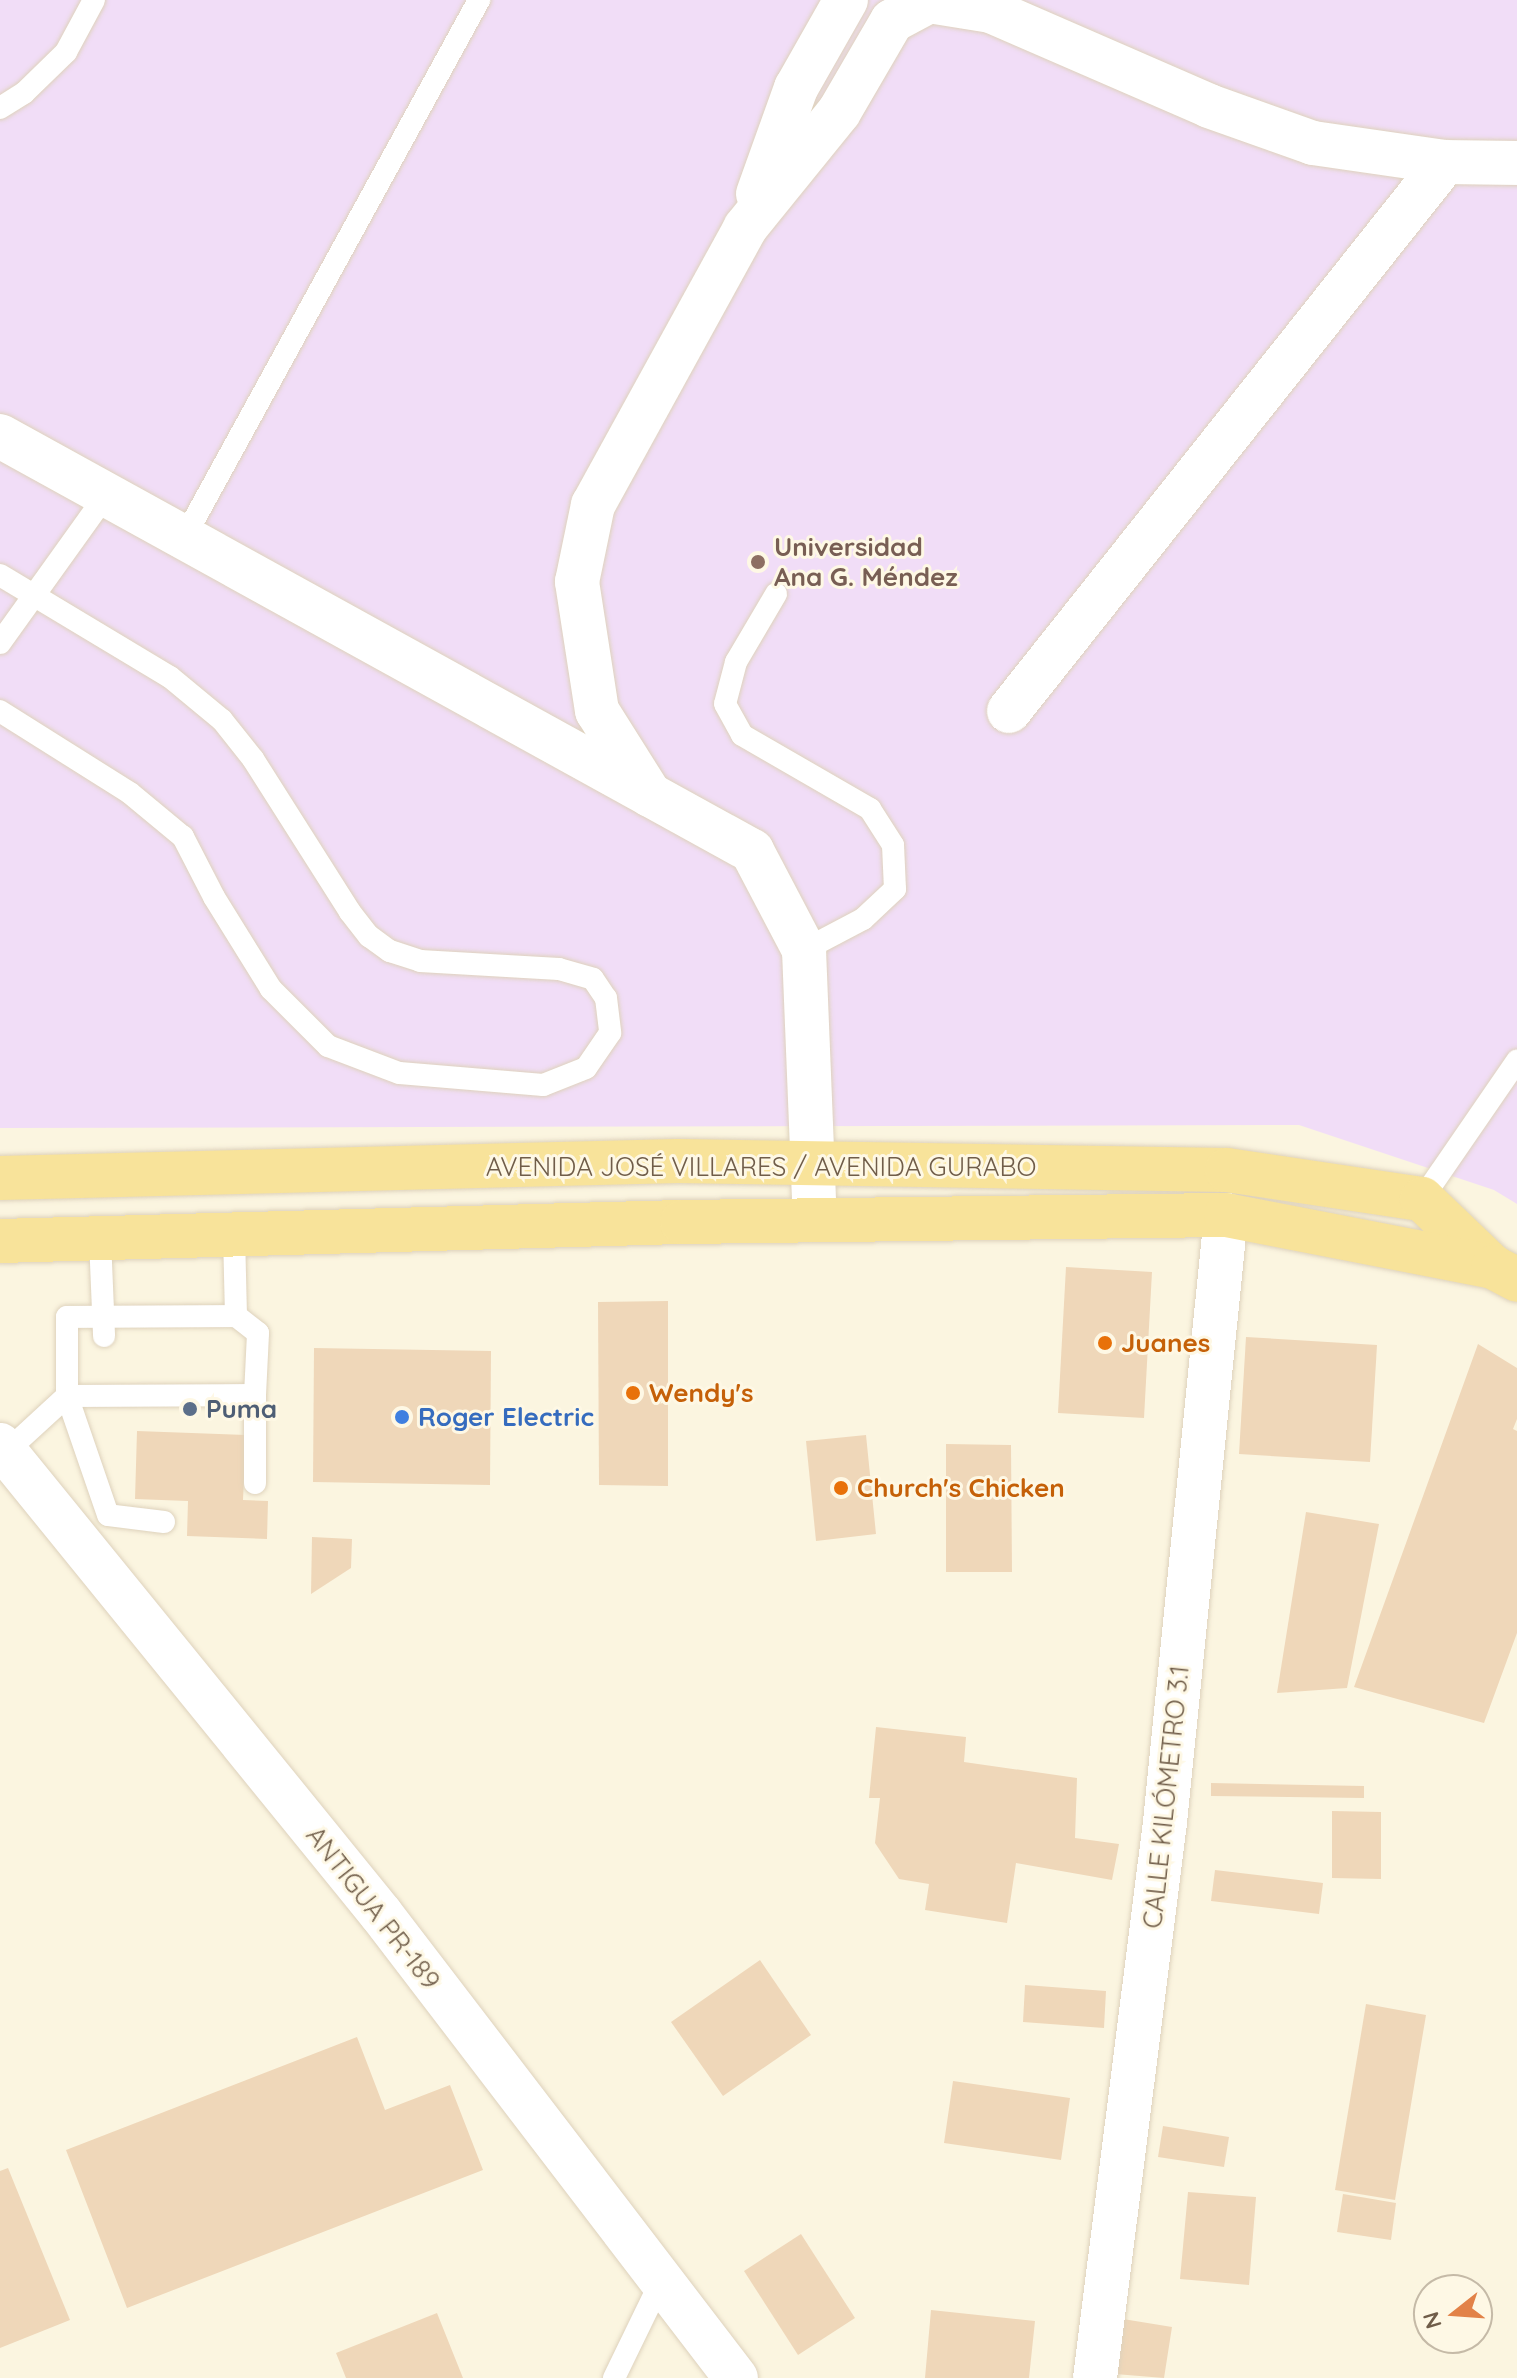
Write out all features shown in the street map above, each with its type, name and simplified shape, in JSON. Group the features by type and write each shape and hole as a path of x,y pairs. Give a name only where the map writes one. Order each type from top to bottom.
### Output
{"main road":[{"name":"AVENIDA JOSÉ VILLARES / AVENIDA GURABO","path":"0,1178 678,1161 1227,1170 1422,1199 1505,1274"},
{"name":"AVENIDA JOSÉ VILLARES / AVENIDA GURABO","path":"0,1241 815,1220 1226,1215 1505,1274"}],"street":[{"path":"650,795 597,711 577,582 593,505 745,228 796,88 846,0"},
{"path":"745,228 839,112 892,21 929,1 991,11 1209,106 1313,143 1445,162 1517,163"},
{"path":"1009,711 1445,162"},
{"path":"0,436 752,851 804,950 815,1220"},
{"name":"CALLE KILÓMETRO 3.1","path":"1095,2378 1165,1822 1226,1215"},
{"name":"ANTIGUA PR-189","path":"3,1449 381,1914 736,2378"}],"lane":[{"path":"0,108 24,93 66,52 94,0"},
{"path":"184,538 479,0"},
{"path":"0,643 106,495"},
{"path":"0,575 35,593 170,677 222,720 253,759 350,912 369,936 390,951 420,961 559,969 593,979 606,998 610,1033 586,1068 543,1085 399,1073 328,1046 271,989 214,897 183,837 130,793 0,711"},
{"path":"776,594 736,662 725,704 742,735 870,809 893,845 895,889 863,919 804,950"},
{"path":"1422,1199 1517,1061"},
{"path":"234,1235 236,1316"},
{"path":"100,1239 104,1326"},
{"path":"164,1522 108,1515 67,1396 67,1317 104,1326 156,1327 205,1317 236,1316 258,1333 255,1483"},
{"path":"205,1317 206,1340"},
{"path":"3,1449 67,1396 106,1388 158,1387 208,1387 255,1395"},
{"path":"614,2378 661,2281"}],"shaded area":[{"name":"Universidad Ana G. Méndez","path":"0,0 1517,0 1517,1204 1494,1190 1299,1125 0,1128"}],"building":[{"name":"Juanes","path":"1066,1267 1152,1272 1144,1418 1058,1413"},
{"name":"Wendy's","path":"668,1301 668,1486 599,1485 598,1302"},
{"path":"1246,1337 1377,1345 1370,1462 1239,1454"},
{"path":"1478,1344 1517,1368 1517,1419 1513,1429 1517,1431 1517,1633 1484,1723 1354,1687"},
{"name":"Roger Electric","path":"314,1348 491,1351 490,1485 313,1482"},
{"path":"137,1431 246,1435 243,1500 268,1501 267,1539 187,1536 188,1501 135,1499"},
{"name":"Church's Chicken","path":"866,1435 876,1534 816,1541 806,1441"},
{"path":"946,1444 1011,1445 1012,1572 946,1572"},
{"path":"1306,1512 1379,1524 1347,1688 1277,1693"},
{"path":"312,1537 352,1539 351,1568 311,1594"},
{"path":"876,1727 966,1737 964,1762 1077,1778 1075,1838 1119,1844 1112,1880 1016,1863 1007,1923 925,1910 929,1884 899,1879 875,1843 880,1798 869,1798"},
{"path":"1211,1783 1364,1786 1364,1798 1211,1796"},
{"path":"1332,1811 1381,1812 1381,1879 1332,1878"},
{"path":"1215,1870 1323,1883 1319,1914 1211,1901"},
{"path":"760,1960 811,2035 723,2096 671,2022"},
{"path":"1025,1985 1106,1991 1104,2028 1023,2022"},
{"path":"1366,2004 1426,2015 1395,2200 1335,2190"},
{"path":"357,2037 385,2110 450,2085 483,2170 127,2308 66,2150"},
{"path":"953,2081 1070,2098 1061,2160 944,2143"},
{"path":"1163,2126 1229,2137 1224,2167 1158,2157"},
{"path":"8,2168 70,2320 0,2348 0,2171"},
{"path":"1188,2192 1256,2197 1249,2285 1180,2279"},
{"path":"1343,2194 1396,2203 1391,2240 1337,2232"},
{"path":"801,2234 855,2318 798,2355 744,2271"},
{"path":"931,2310 1035,2321 1029,2378 925,2378"},
{"path":"437,2313 463,2378 346,2378 336,2353"},
{"path":"1123,2319 1172,2327 1164,2378 1115,2374"}],"place":[{"name":"Universidad Ana G. Méndez","path":"758,562"},
{"name":"Juanes","path":"1105,1343"},
{"name":"Wendy's","path":"633,1393"},
{"name":"Puma","path":"190,1409"},
{"name":"Roger Electric","path":"402,1417"},
{"name":"Church's Chicken","path":"841,1488"}]}
